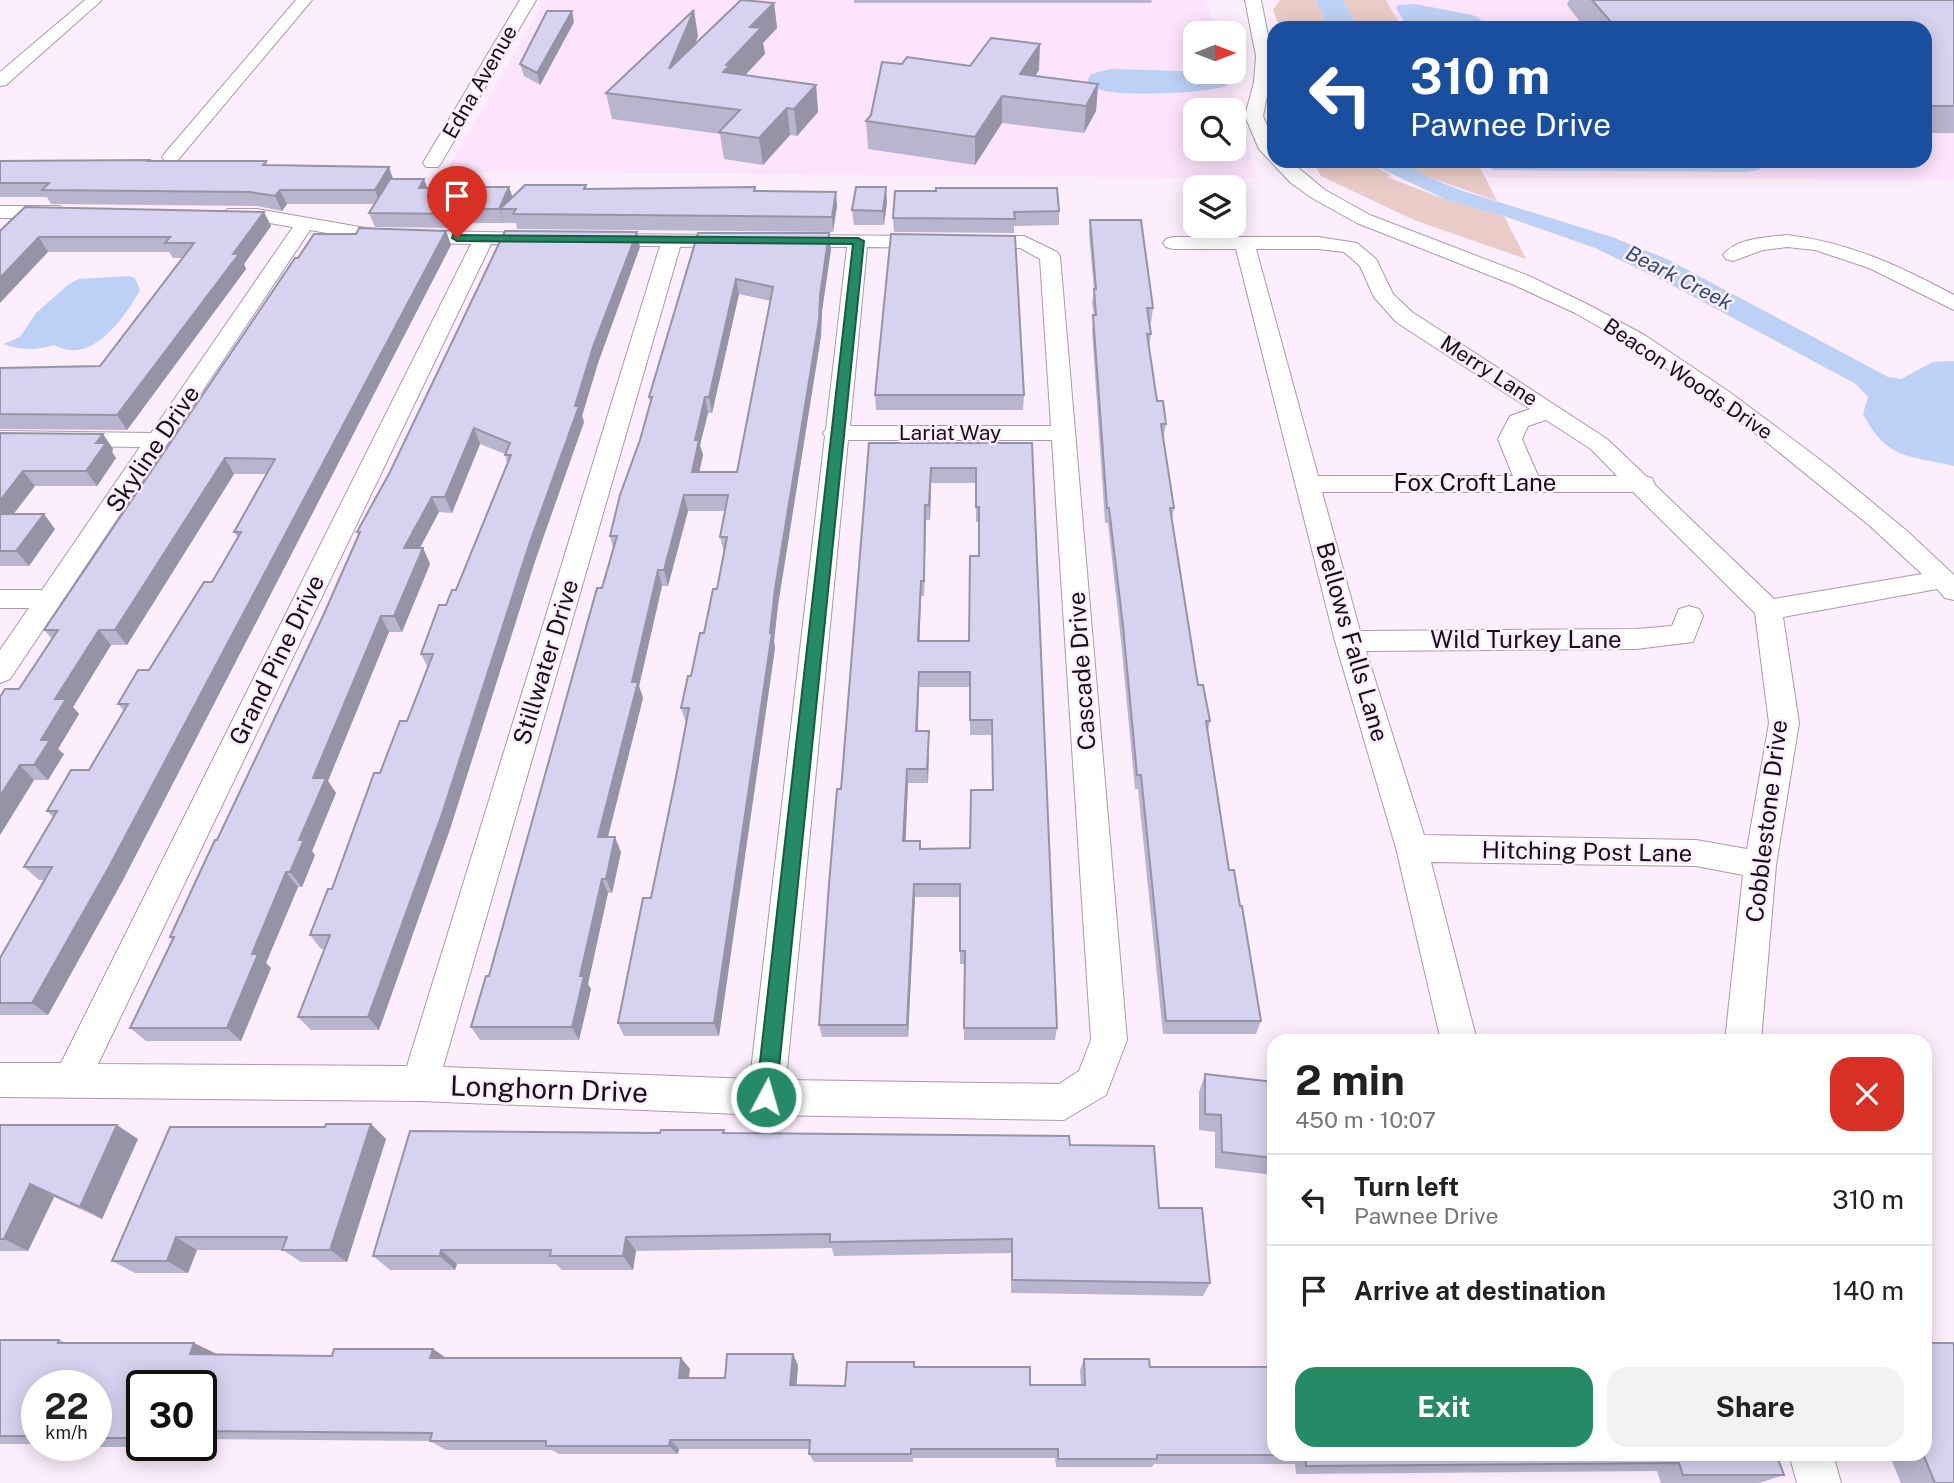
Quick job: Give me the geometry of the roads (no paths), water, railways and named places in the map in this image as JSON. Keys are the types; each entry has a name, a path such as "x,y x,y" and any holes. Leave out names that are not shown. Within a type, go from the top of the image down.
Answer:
{"street":[{"path":"0,80 94,0"},
{"path":"171,157 304,0"},
{"name":"Edna Avenue","path":"432,163 528,0"},
{"path":"1237,0 1241,16 1264,56"},
{"path":"1253,0 1264,56 1262,82 1254,116 1267,147"},
{"name":"Beacon Woods Drive","path":"1285,168 1299,183 1348,212 1509,275 1584,310 1664,358 1749,417 1863,506 1949,585"},
{"path":"3,214 77,213"},
{"path":"202,215 257,215 377,236 858,241 835,433 766,1097"},
{"name":"Skyline Drive","path":"0,672 304,225"},
{"name":"Grand Pine Drive","path":"71,1081 484,238"},
{"name":"Stillwater Drive","path":"420,1084 672,241"},
{"name":"Cascade Drive","path":"858,241 1024,242 1050,256 1109,1040 1093,1083"},
{"path":"1734,255 1748,245 1816,242 1847,251 1954,304"},
{"name":"Merry Lane","path":"1173,243 1318,243 1350,247 1369,262 1384,297 1404,317 1599,444 1643,484 1768,610"},
{"name":"Bellows Falls Lane","path":"1244,243 1349,641 1412,848 1457,1034"},
{"path":"1528,482 1510,439 1518,421 1549,411"},
{"name":"Lariat Way","path":"835,433 1064,433"},
{"path":"0,438 159,440"},
{"name":"Fox Croft Lane","path":"1308,484 1643,484"},
{"path":"1768,610 1949,585"},
{"path":"0,598 51,599"},
{"name":"Cobblestone Drive","path":"1744,1034 1760,865 1784,723 1768,610"},
{"name":"Wild Turkey Lane","path":"1349,641 1636,639 1682,635 1689,616"},
{"name":"Hitching Post Lane","path":"1412,848 1696,853 1760,865"},
{"name":"Longhorn Drive","path":"0,1080 420,1084 766,1097 1064,1102 1093,1083"},
{"path":"1813,1461 1819,1483"}],"water":[{"path":"1315,0 1343,0 1354,21 1326,21"},
{"path":"1415,4 1472,15 1481,21 1404,21 1396,8 1398,5"},
{"path":"1111,69 1183,71 1183,84 1227,86 1145,94 1112,92 1099,89 1087,81 1091,74"},
{"name":"Beark Creek","path":"1380,168 1412,168 1460,190 1612,237 1669,260 1888,377 1901,379 1933,362 1954,361 1954,466 1911,457 1890,448 1872,429 1863,414 1868,397 1856,384 1666,282 1595,248 1504,216 1447,200"},
{"path":"1491,168 1760,168 1746,172"},
{"path":"129,276 135,278 140,290 116,326 93,344 68,350 54,345 29,349 3,344 20,337 36,313 69,284 79,279"}]}
